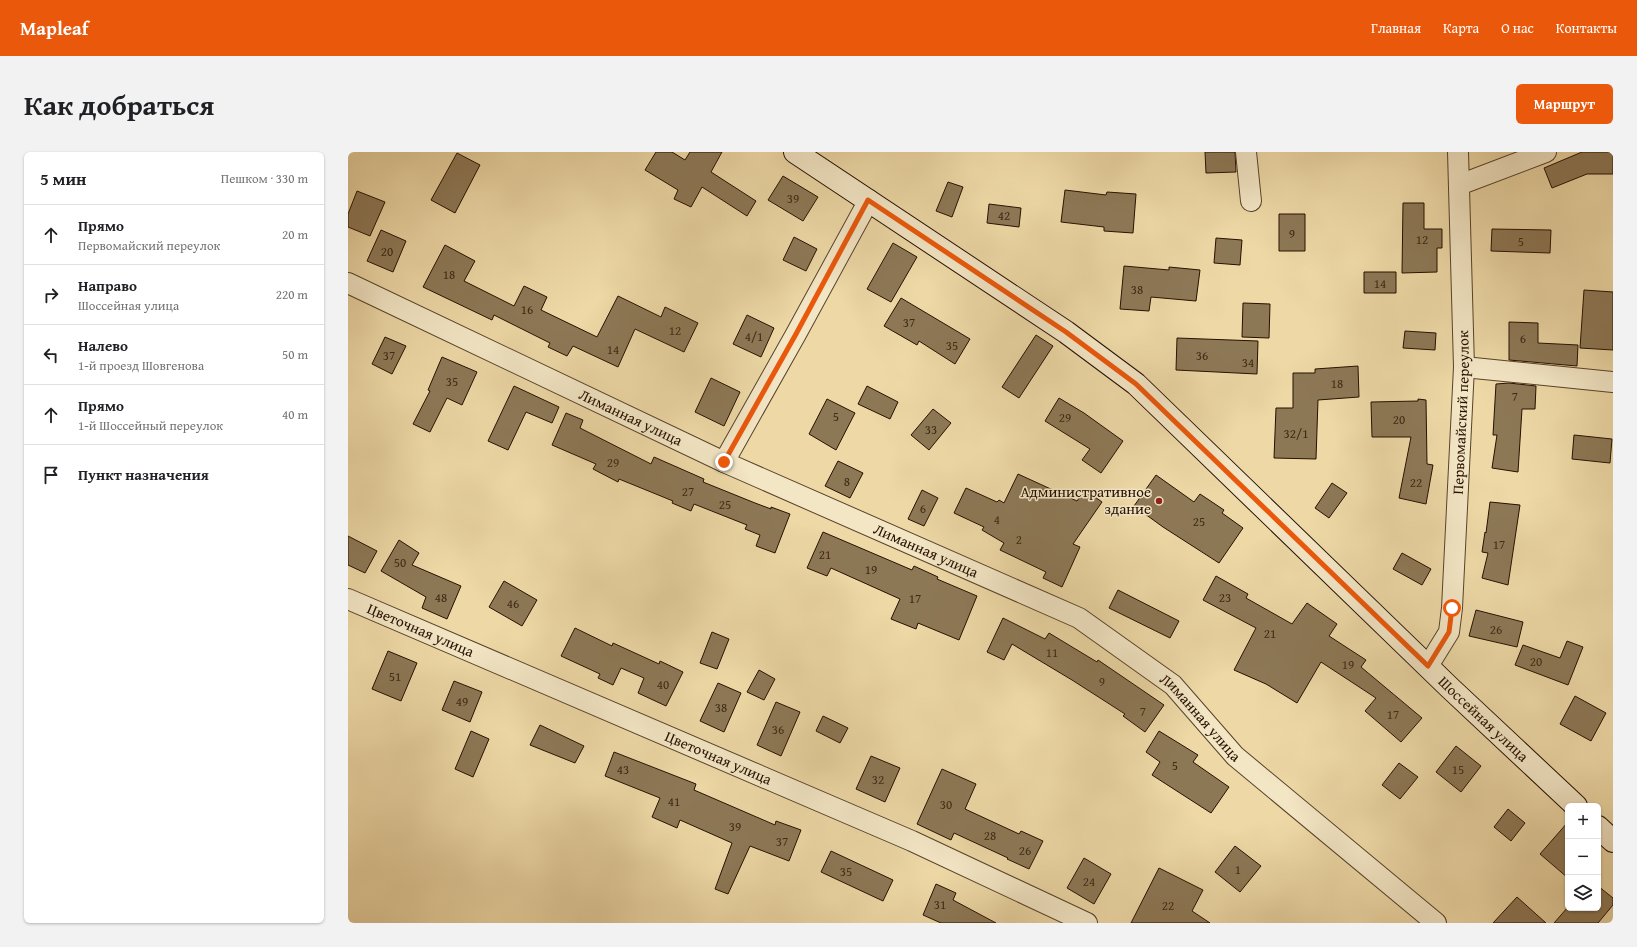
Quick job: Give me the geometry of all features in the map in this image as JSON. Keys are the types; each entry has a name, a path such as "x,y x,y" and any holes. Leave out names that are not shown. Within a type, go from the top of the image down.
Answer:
{"main road":[{"name":"Шоссейная улица","path":"795,152 1066,332 1136,384 1428,666 1573,803"},
{"path":"1601,830 1613,841"}],"street":[{"path":"1246,152 1251,202"},
{"name":"Первомайский переулок","path":"1428,666 1449,632 1452,608 1464,367 1458,152"},
{"path":"1459,185 1546,152"},
{"path":"724,462 796,334 868,200"},
{"name":"Лиманная улица","path":"348,283 724,462 1079,618 1173,685 1235,756 1436,923"},
{"path":"1464,367 1613,382"},
{"name":"Цветочная улица","path":"348,599 912,841 1087,923"}],"building":[{"path":"656,152 672,152 685,160 690,152 722,152 711,172 756,201 747,216 702,187 691,207 674,199 678,190 645,170"},
{"path":"1205,152 1235,152 1236,172 1206,173"},
{"path":"1582,152 1613,152 1613,174 1587,174 1552,188 1544,168"},
{"path":"457,153 480,165 455,213 431,200"},
{"path":"783,176 818,197 803,221 768,200"},
{"path":"948,182 963,187 952,217 936,211"},
{"path":"1065,190 1106,195 1107,192 1136,194 1133,233 1104,231 1104,227 1061,222"},
{"path":"357,191 385,202 370,236 348,227 348,214"},
{"path":"1403,203 1424,203 1424,229 1442,229 1442,248 1437,248 1437,272 1402,273"},
{"path":"989,204 1021,208 1019,227 987,223"},
{"path":"1279,214 1305,214 1305,251 1279,251"},
{"path":"1492,229 1551,230 1550,253 1491,251"},
{"path":"381,230 406,241 393,272 367,261"},
{"path":"794,237 817,249 806,271 783,260"},
{"path":"1216,238 1242,240 1240,265 1214,263"},
{"path":"893,243 917,257 891,302 867,289"},
{"path":"445,245 475,261 464,281 514,306 524,286 547,297 541,310 597,337 618,296 661,317 665,307 698,323 684,352 635,329 618,367 573,346 567,356 548,347 550,343 494,315 492,320 423,287"},
{"path":"1124,266 1169,270 1169,267 1200,270 1196,301 1151,297 1149,311 1120,309"},
{"path":"1364,272 1396,272 1396,293 1364,293"},
{"path":"1584,290 1613,292 1613,350 1580,348"},
{"path":"901,298 970,339 955,364 919,341 917,345 884,326"},
{"path":"1243,303 1270,304 1269,338 1242,337"},
{"path":"747,315 774,328 761,357 733,344"},
{"path":"1509,322 1538,323 1538,343 1578,345 1577,366 1509,360"},
{"path":"1405,331 1436,333 1435,350 1403,348"},
{"path":"1036,335 1053,346 1019,398 1002,387"},
{"path":"385,337 406,346 392,374 372,364"},
{"path":"1177,338 1258,341 1257,374 1176,370"},
{"path":"442,357 477,372 462,405 447,398 430,432 413,424 430,391 428,390"},
{"path":"1358,366 1359,397 1318,400 1316,459 1274,458 1276,408 1293,408 1293,373 1315,373 1315,369"},
{"path":"711,378 740,392 724,426 695,412"},
{"path":"1509,383 1536,386 1535,409 1522,409 1518,472 1492,468 1497,435 1493,435 1496,384"},
{"path":"514,386 559,407 552,423 526,412 508,450 488,441"},
{"path":"867,386 898,402 890,419 858,404"},
{"path":"1059,398 1084,413 1123,441 1101,473 1082,460 1090,449 1045,421"},
{"path":"827,399 855,413 836,450 809,434"},
{"path":"1418,399 1426,400 1427,464 1433,465 1426,504 1399,498 1411,437 1372,437 1371,402 1418,401"},
{"path":"933,409 951,423 929,450 911,435"},
{"path":"566,413 583,420 580,428 651,464 654,457 704,479 703,482 771,509 771,507 790,514 775,553 756,546 760,535 745,529 747,525 694,504 691,511 672,503 673,501 619,479 618,482 593,469 596,464 552,445"},
{"path":"1574,435 1612,439 1610,463 1572,459"},
{"path":"838,461 863,473 850,498 825,486"},
{"path":"1018,474 1077,501 1085,490 1102,502 1073,544 1080,547 1062,587 1043,578 1046,572 1000,550 1004,543 982,530 984,527 954,513 966,488 997,502 999,500 1004,503"},
{"path":"1156,475 1194,502 1200,494 1224,510 1222,513 1243,528 1219,563 1163,527 1134,506"},
{"path":"1332,483 1347,493 1329,518 1315,508"},
{"path":"922,490 938,498 924,526 908,519"},
{"path":"1490,502 1520,505 1508,585 1482,578 1488,553 1482,552"},
{"path":"823,532 912,570 914,566 938,577 937,579 977,596 959,640 918,623 916,629 891,619 900,599 831,568 827,576 807,568"},
{"path":"348,536 377,551 365,573 348,565"},
{"path":"399,540 419,553 412,565 461,586 447,619 422,608 426,597 381,571"},
{"path":"1402,553 1431,569 1422,585 1393,569"},
{"path":"1216,576 1248,594 1246,598 1292,624 1307,603 1337,624 1329,636 1366,660 1361,667 1422,718 1401,742 1365,711 1376,698 1321,662 1297,703 1266,684 1234,670 1256,628 1203,600"},
{"path":"504,581 537,600 522,626 489,607"},
{"path":"1118,590 1179,621 1170,638 1109,608"},
{"path":"1476,610 1523,622 1517,647 1469,636"},
{"path":"1003,618 1045,639 1049,633 1097,662 1098,660 1164,705 1145,732 1123,716 1125,714 1012,644 1004,660 987,652"},
{"path":"575,628 612,646 613,643 659,664 660,661 683,672 666,706 638,693 644,678 621,668 613,685 598,678 600,674 561,656"},
{"path":"712,632 729,639 717,669 700,663"},
{"path":"1567,641 1583,647 1568,685 1515,665 1523,645 1560,658"},
{"path":"388,651 417,663 401,701 372,689"},
{"path":"759,670 775,679 764,700 747,692"},
{"path":"454,681 482,692 470,722 442,710"},
{"path":"718,683 741,693 724,732 700,721"},
{"path":"1575,696 1606,713 1591,741 1560,724"},
{"path":"776,702 800,712 781,756 757,745"},
{"path":"823,716 848,728 840,743 816,731"},
{"path":"540,725 584,746 575,763 530,745"},
{"path":"471,731 489,739 473,777 455,769"},
{"path":"1159,731 1198,755 1193,762 1229,787 1211,813 1152,775 1160,762 1146,752"},
{"path":"1456,746 1481,766 1461,792 1436,772"},
{"path":"614,752 696,784 694,790 775,825 776,821 801,830 789,861 750,846 728,894 715,889 732,843 680,820 677,828 652,817 660,798 605,776"},
{"path":"871,756 900,768 885,802 856,789"},
{"path":"1399,763 1418,777 1400,799 1382,785"},
{"path":"942,769 976,784 965,809 1019,834 1021,831 1043,841 1029,869 954,833 951,840 917,824"},
{"path":"1508,809 1525,823 1511,841 1494,827"},
{"path":"1565,825 1565,875 1540,854"},
{"path":"1235,846 1261,866 1240,892 1215,872"},
{"path":"831,851 893,880 883,901 821,872"},
{"path":"1084,858 1111,874 1094,904 1067,888"},
{"path":"1159,868 1203,890 1192,911 1210,923 1131,923"},
{"path":"936,884 956,893 953,900 996,923 941,923 923,915"},
{"path":"1601,888 1613,898 1613,905 1598,923 1554,923 1565,910 1601,911"},
{"path":"1517,897 1546,923 1493,923"}],"place":[{"name":"Административное здание","path":"1159,501"}],"route":[{"path":"724,462 796,334 868,200 1066,332 1136,384 1428,666 1449,632 1452,608"}]}
